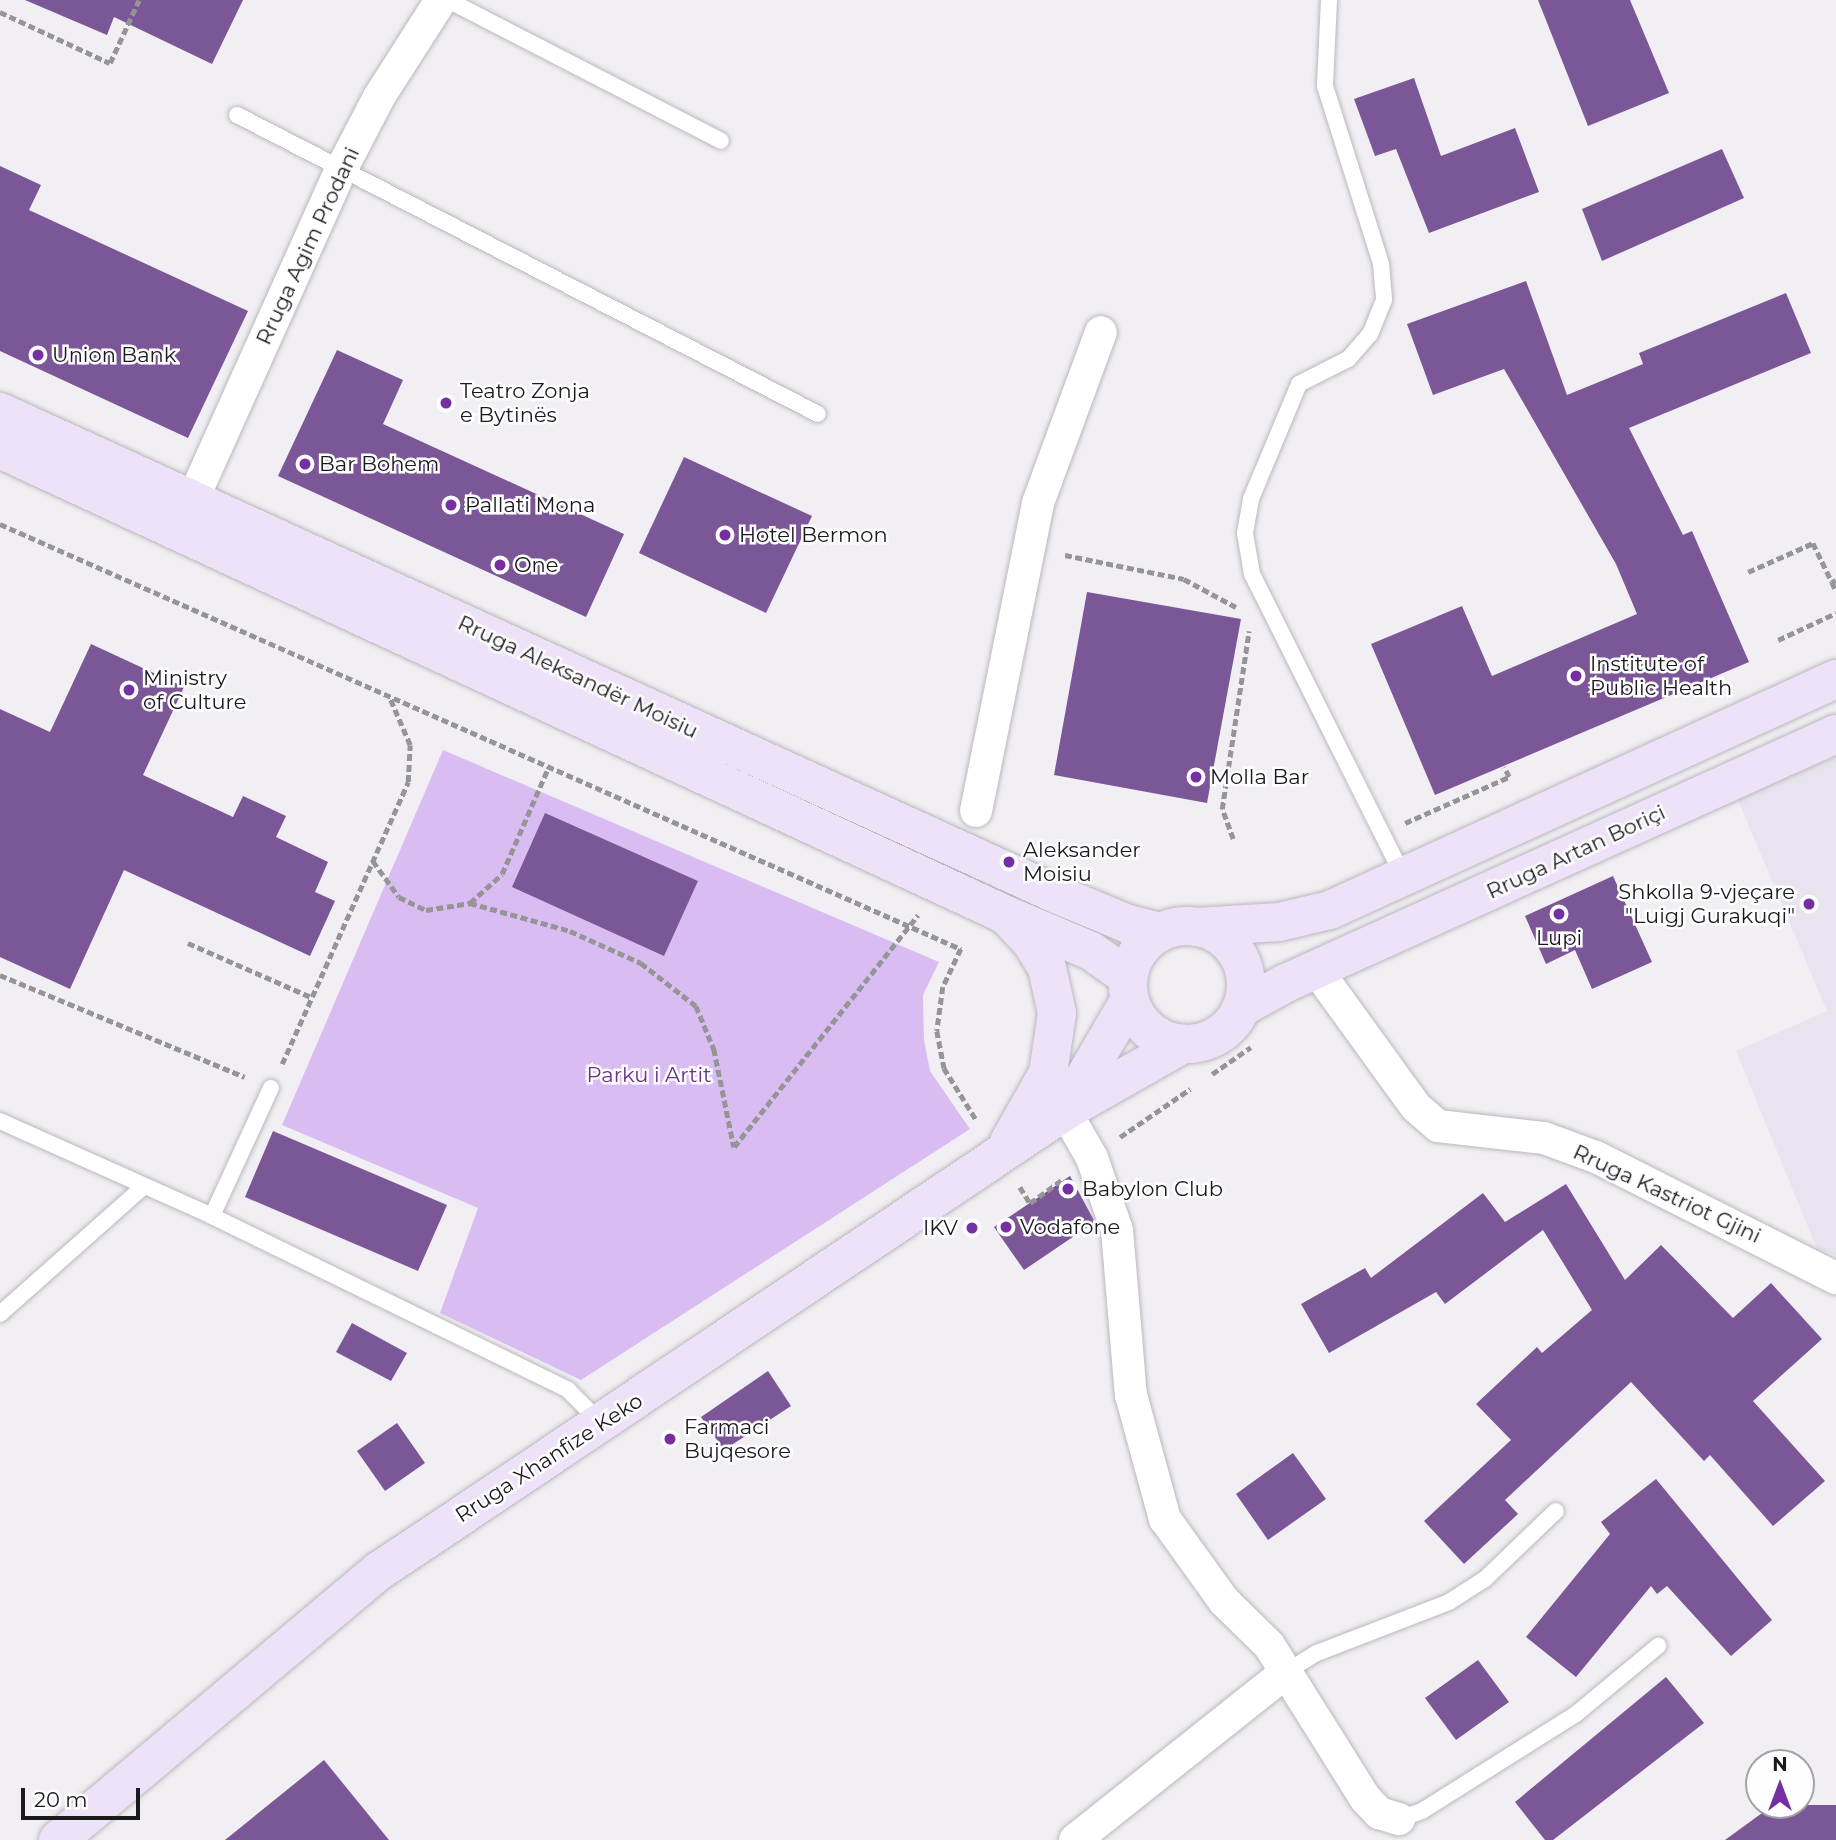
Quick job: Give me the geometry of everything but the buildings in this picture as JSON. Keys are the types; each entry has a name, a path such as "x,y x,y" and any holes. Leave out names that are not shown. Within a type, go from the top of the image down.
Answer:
{"main road":[{"name":"Rruga Aleksandër Moisiu","path":"0,412 1056,894 1128,924 1160,932"},
{"path":"0,449 1006,915 1091,951 1128,989 1140,1022 1159,1038 1183,1044 1207,1041 1228,1028 1241,1008 1246,985 1241,961 1223,939 1198,927"},
{"path":"1065,1111 1128,989 1134,958 1160,932 1303,918 1419,869 1836,679"},
{"name":"Rruga Artan Boriçi","path":"1241,1008 1316,970 1836,734"},
{"path":"1000,1155 1048,1073 1057,1013 1048,968 1032,943 1006,915"},
{"name":"Rruga Xhanfize Keko","path":"58,1840 379,1571 602,1424 1065,1111 1183,1044"}],"street":[{"name":"Rruga Agim Prodani","path":"192,500 340,172 379,97 441,0"},
{"path":"976,811 1038,503 1101,332"},
{"name":"Rruga Kastriot Gjini","path":"1316,970 1416,1107 1438,1126 1544,1138 1596,1157 1836,1278"},
{"path":"1065,1111 1091,1158 1117,1230 1131,1395 1165,1519 1224,1601 1269,1645 1365,1798 1379,1813 1399,1819"},
{"path":"1075,1840 1286,1672"}],"lane":[{"path":"447,0 721,141"},
{"path":"1329,0 1325,86 1381,264 1384,300 1370,334 1348,359 1299,384 1251,499 1245,533 1252,574 1382,834 1419,869"},
{"path":"237,115 340,172 818,414"},
{"path":"212,1216 271,1088"},
{"path":"0,1121 212,1216 568,1390 602,1424"},
{"path":"0,1314 144,1186"},
{"path":"1286,1672 1317,1653 1449,1602 1485,1579 1556,1511"},
{"path":"1399,1819 1445,1797 1576,1714 1658,1646"}],"path":[{"path":"0,12 110,62 139,0"},
{"path":"0,524 961,949 943,987 937,1031 944,1068 1030,1203 1192,1087"},
{"path":"1748,572 1813,543 1834,581 1836,591"},
{"path":"1184,579 1240,609"},
{"path":"1779,640 1836,613"},
{"path":"1233,839 1222,809 1249,628"},
{"path":"0,975 271,1088 408,782 412,761 410,745 390,698"},
{"path":"1382,834 1509,777 1504,766"},
{"path":"373,860 399,897 426,910 470,902 502,874 548,768"},
{"path":"188,943 311,997"},
{"path":"1203,1080 1258,1042"}],"shaded area":[{"name":"Shkolla 9-vjeçare \"Luigj Gurakuqi\"","path":"1836,757 1836,1255 1817,1249 1736,1051 1827,1011 1737,798"}],"green space":[{"name":"Parku i Artit","path":"443,750 939,962 923,995 924,1040 930,1071 970,1129 581,1380 440,1313 478,1208 282,1125"}],"place":[{"name":"Union Bank","path":"38,355"},
{"name":"Teatro Zonja e Bytinës","path":"446,403"},
{"name":"Bar Bohem","path":"305,464"},
{"name":"Pallati Mona","path":"451,505"},
{"name":"Hotel Bermon","path":"725,535"},
{"name":"One","path":"500,565"},
{"name":"Institute of Public Health","path":"1576,676"},
{"name":"Ministry of Culture","path":"129,690"},
{"name":"Molla Bar","path":"1196,777"},
{"name":"Aleksander Moisiu","path":"1009,862"},
{"name":"Shkolla 9-vjeçare \"Luigj Gurakuqi\"","path":"1809,904"},
{"name":"Lupi","path":"1559,914"},
{"name":"Babylon Club","path":"1068,1189"},
{"name":"Vodafone","path":"1006,1227"},
{"name":"IKV","path":"972,1228"},
{"name":"Farmaci Bujqesore","path":"670,1439"}]}
